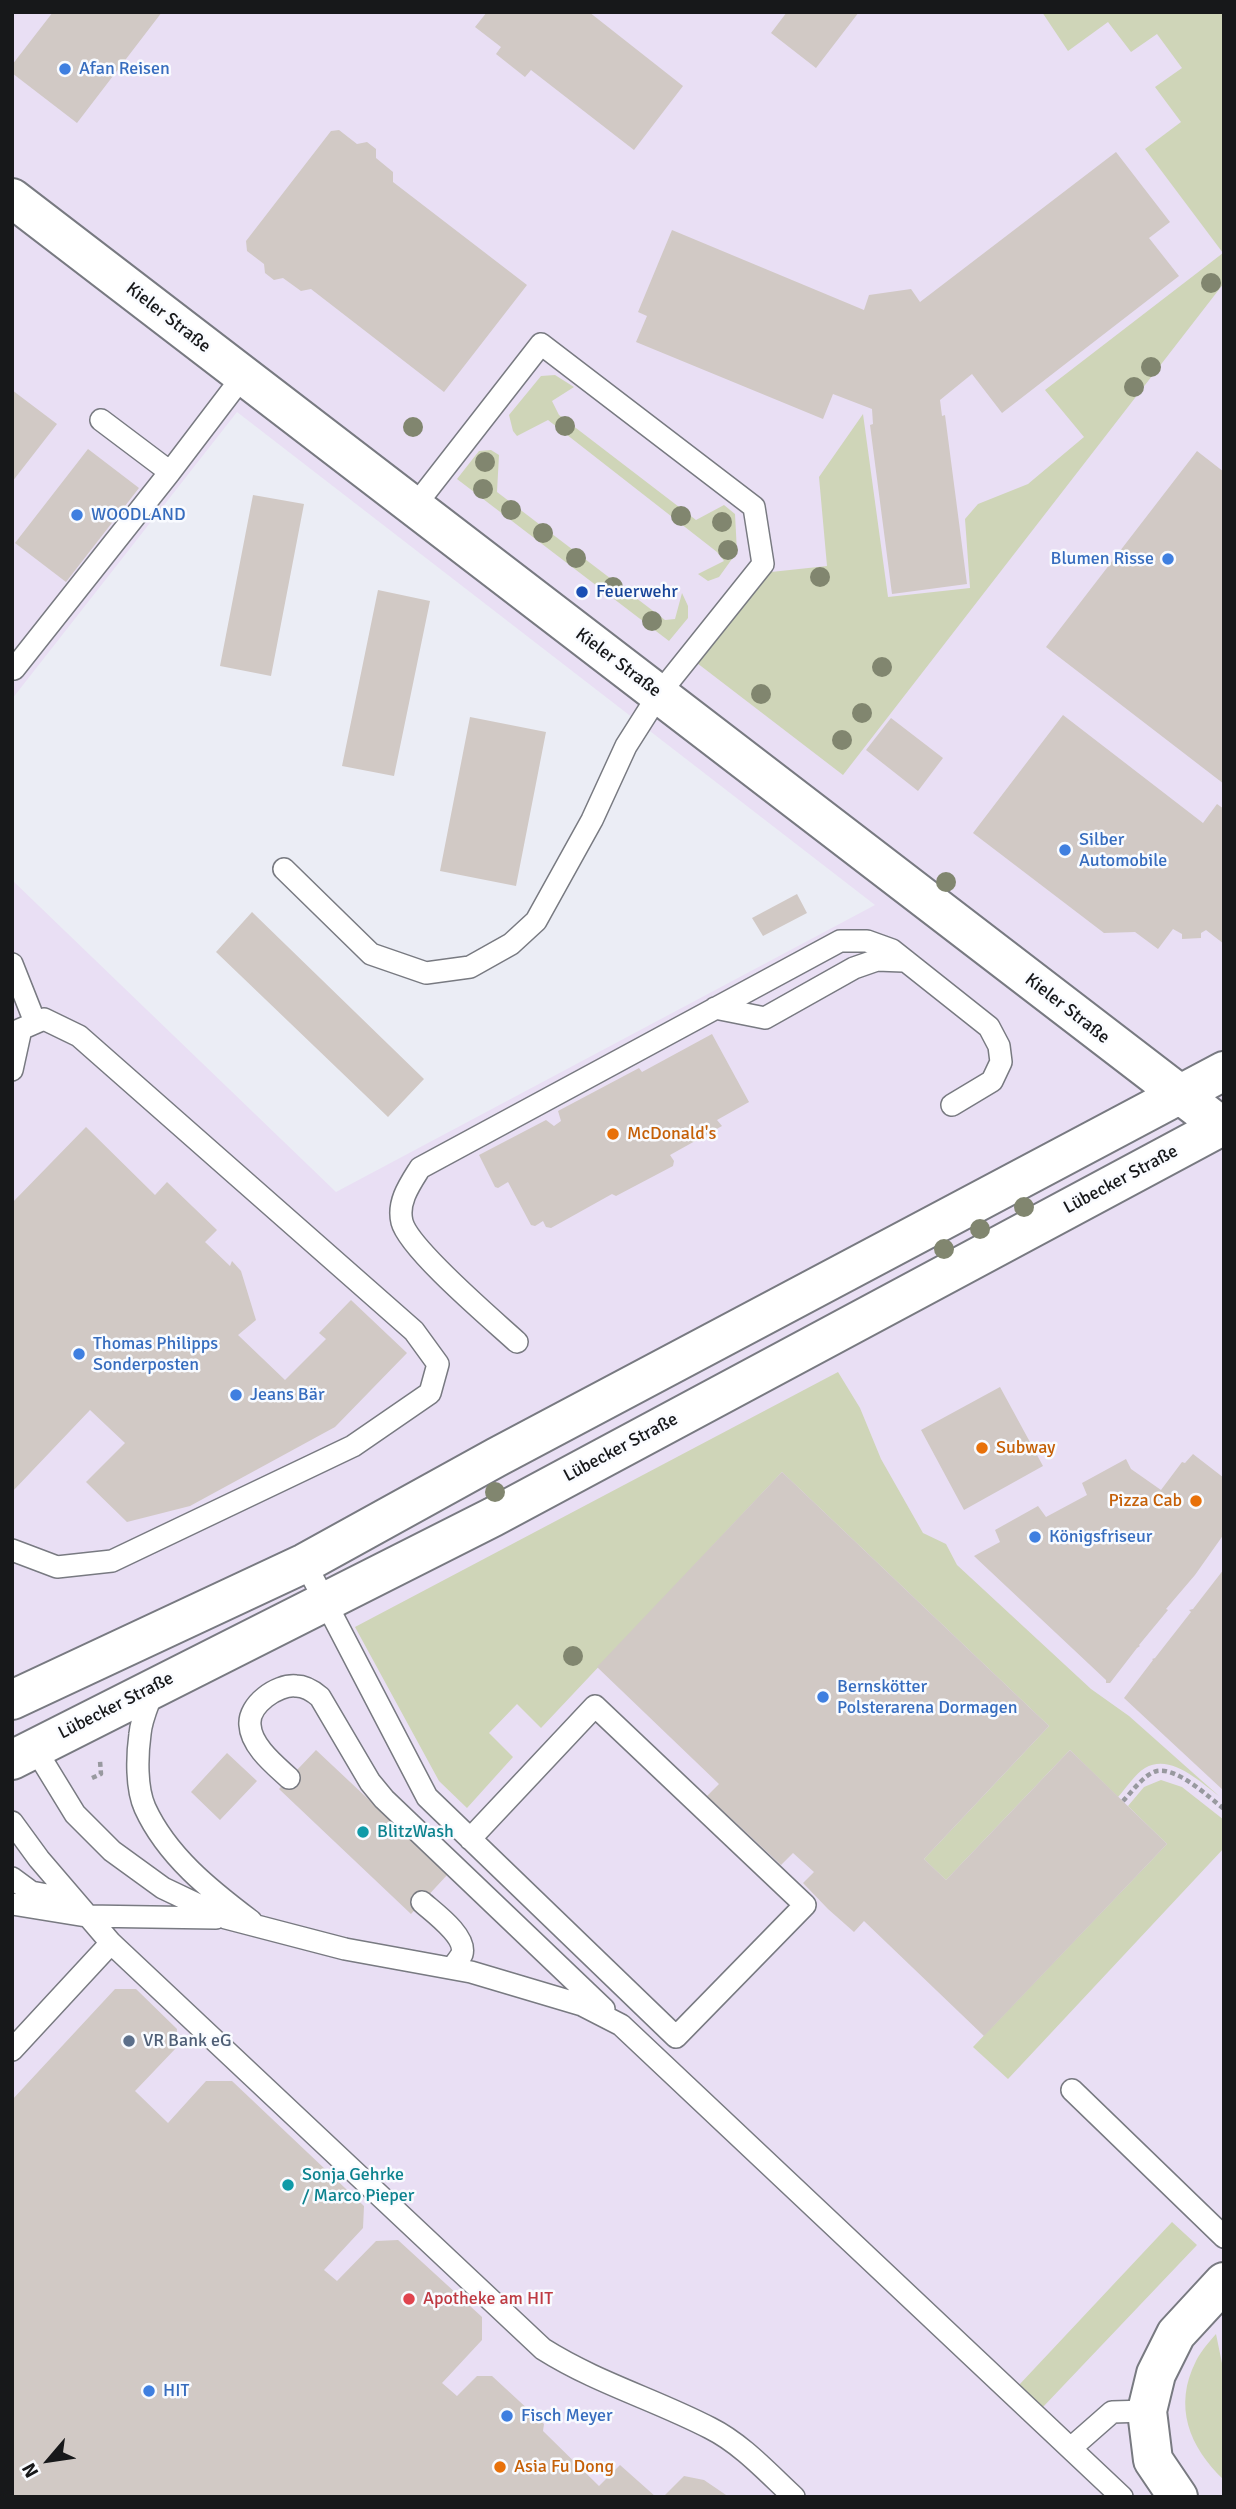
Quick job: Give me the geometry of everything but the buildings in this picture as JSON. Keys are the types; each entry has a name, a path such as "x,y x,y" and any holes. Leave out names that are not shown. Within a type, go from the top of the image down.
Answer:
{"street":[{"name":"Kieler Straße","path":"12,198 1223,1126"},
{"path":"12,1700 305,1563 521,1444 1224,1071"},
{"name":"Lübecker Straße","path":"23,1754 493,1517 1223,1126"},
{"path":"12,1710 23,1754"},
{"path":"1178,2497 1153,2460 1147,2411 1156,2374 1176,2334 1220,2293"}],"lane":[{"path":"284,869 371,954 426,973 470,967 511,944 536,921 592,820 626,746 659,694 763,564 754,507 541,344 414,508"},
{"path":"14,669 243,376"},
{"path":"101,419 170,472"},
{"path":"517,1342 424,1255 402,1223 403,1197 420,1168 840,941 867,941 892,950 989,1027 999,1046 1000,1062 992,1081 952,1105"},
{"path":"715,1008 765,1018 854,968 877,960 905,961"},
{"path":"12,964 23,1028 12,1070"},
{"path":"12,1550 57,1567 112,1560 353,1446 430,1392 439,1364 414,1331 79,1036 44,1019 23,1028"},
{"path":"305,1563 427,1797 470,1839 676,2037 805,1905 595,1706 470,1839"},
{"path":"289,1778 264,1752 254,1738 249,1724 254,1709 265,1697 295,1685 310,1689 320,1697 370,1782 384,1799 1122,2497"},
{"path":"154,1688 140,1732 139,1776 144,1807 167,1844 206,1886 260,1929"},
{"path":"23,1754 75,1814 112,1851 163,1888 226,1919 345,1949 452,1968 582,2005 621,2025"},
{"path":"12,1822 79,1908 111,1943 543,2349 576,2370 712,2428 738,2446 794,2497"},
{"path":"12,1878 31,1892 79,1908"},
{"path":"422,1902 458,1937 462,1947 461,1954 452,1968"},
{"path":"12,1904 226,1919"},
{"path":"12,2050 111,1943"},
{"path":"1072,2090 1224,2237"},
{"path":"1071,2448 1112,2412 1147,2411"}],"path":[{"path":"89,1780 101,1774 98,1748"},
{"path":"1123,1801 1156,1771 1171,1772 1193,1784 1224,1809"}],"shaded area":[{"path":"12,12 1224,12 1224,2497 12,2497 12,880 336,1192 875,905 237,412 12,699"}],"green space":[{"path":"1042,12 1224,12 1224,283 843,775 697,663 771,572 827,566 819,477 863,414 888,597 970,588 965,519 978,504 1028,484 1084,437 1045,390 1223,253 1145,149 1181,122 1155,87 1182,68 1157,34 1131,52 1108,22 1068,51"},
{"path":"555,375 574,387 552,401 559,415 696,520 724,505 735,514 737,552 719,577 708,581 698,574 724,561 717,552 548,420 517,436 509,415 541,376"},
{"path":"491,450 499,455 497,492 665,620 675,619 682,593 688,606 688,618 669,641 457,479 479,451"},
{"path":"838,1372 860,1408 881,1459 923,1533 946,1544 957,1565 1091,1689 1129,1716 1219,1796 1185,1771 1165,1764 1155,1764 1134,1777 1118,1797 1070,1750 946,1880 924,1859 1049,1726 782,1472 541,1728 517,1704 489,1733 513,1757 467,1808 439,1781 355,1627"},
{"path":"1161,1780 1182,1787 1224,1820 1224,1848 1008,2079 973,2047 1167,1844 1128,1806 1144,1787"},
{"path":"1172,2222 1197,2245 1043,2407 1019,2385"},
{"path":"1216,2334 1224,2373 1224,2480 1194,2440 1186,2410 1189,2378 1198,2357"}],"place":[{"name":"Afan Reisen","path":"65,69"},
{"name":"WOODLAND","path":"77,515"},
{"name":"Blumen Risse","path":"1168,559"},
{"name":"Feuerwehr","path":"582,592"},
{"name":"Silber Automobile","path":"1065,850"},
{"name":"McDonald's","path":"613,1134"},
{"name":"Thomas Philipps Sonderposten","path":"79,1354"},
{"name":"Jeans Bär","path":"236,1395"},
{"name":"Subway","path":"982,1448"},
{"name":"Pizza Cab","path":"1196,1501"},
{"name":"Königsfriseur","path":"1035,1537"},
{"name":"Bernskötter Polsterarena Dormagen","path":"823,1697"},
{"name":"BlitzWash","path":"363,1832"},
{"name":"VR Bank eG","path":"129,2041"},
{"name":"Sonja Gehrke / Marco Pieper","path":"288,2185"},
{"name":"Apotheke am HIT","path":"409,2299"},
{"name":"HIT","path":"149,2391"},
{"name":"Fisch Meyer","path":"507,2416"},
{"name":"Asia Fu Dong","path":"500,2467"}]}
